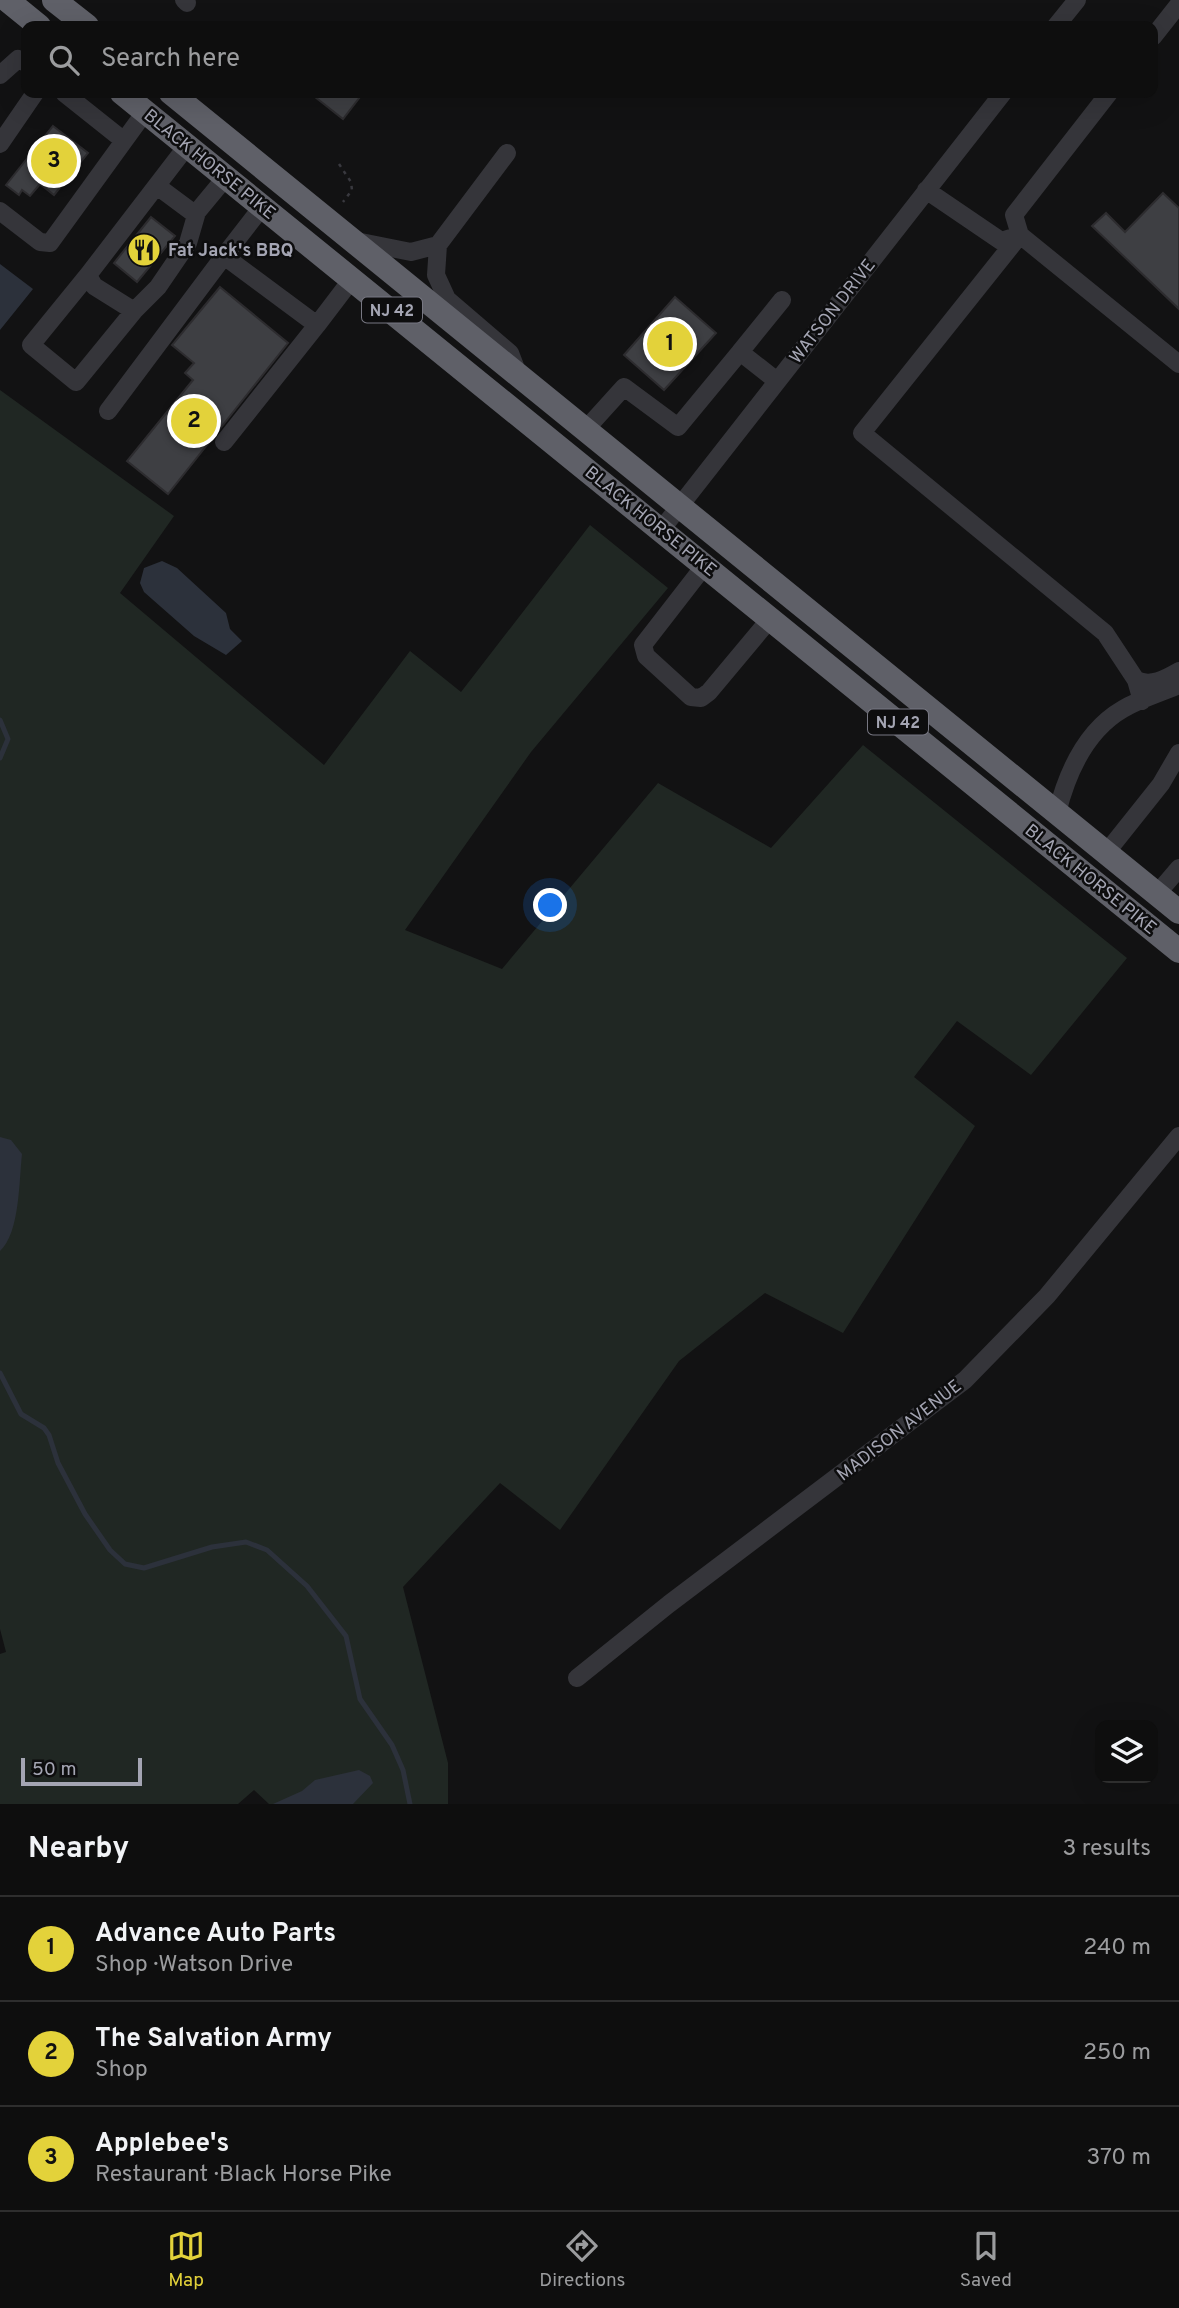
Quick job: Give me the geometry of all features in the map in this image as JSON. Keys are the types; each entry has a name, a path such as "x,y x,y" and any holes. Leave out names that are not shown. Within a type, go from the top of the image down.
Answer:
{"highway":[{"path":"7,0 33,21"},
{"path":"62,2 82,21"},
{"name":"BLACK HORSE PIKE","path":"128,98 1179,951"},
{"name":"BLACK HORSE PIKE","path":"177,98 1179,912"}],"street":[{"path":"1060,21 1077,0"},
{"path":"1158,31 1179,4"},
{"path":"0,75 18,59 21,60"},
{"path":"0,144 32,98"},
{"path":"70,98 124,140"},
{"name":"WATSON DRIVE","path":"661,530 999,98"},
{"path":"1105,98 1014,215 1020,235 1179,364"},
{"path":"0,211 40,242 50,243 145,111"},
{"path":"187,146 88,275 30,345 76,382 134,311 158,287 188,243 195,215 226,177"},
{"path":"507,153 438,244 436,275 439,288 447,299 510,353 518,375"},
{"path":"157,186 195,215"},
{"path":"926,190 1001,241 1020,235"},
{"path":"108,411 262,207"},
{"path":"1020,235 862,433 1105,633 1136,680 1142,701"},
{"path":"350,240 411,252 438,244"},
{"path":"224,256 317,325"},
{"path":"88,275 94,286 134,311"},
{"path":"224,442 352,279"},
{"path":"586,429 624,387 678,427 782,300"},
{"path":"740,352 777,381"},
{"path":"705,565 643,645 646,656 691,696 701,698 709,692 770,619"},
{"path":"1136,680 1144,684 1154,682 1179,671"},
{"path":"1057,813 1068,772 1096,731 1122,709 1179,685"},
{"path":"1106,853 1161,784 1179,754"},
{"path":"1134,914 1179,868"},
{"name":"MADISON AVENUE","path":"577,1678 669,1604 965,1380 1047,1296 1179,1136"}],"path":[{"path":"339,164 352,190 343,202"}],"shaded area":[{"path":"0,264 33,289 0,330"},
{"path":"0,390 174,516 120,593 324,765 410,651 461,692 590,525 668,588 531,752 405,930 502,969 658,783 771,848 863,745 1127,958 1031,1075 957,1021 914,1077 975,1126 843,1333 765,1293 679,1361 560,1530 500,1483 403,1587 448,1763 448,1804 269,1804 254,1790 238,1804 0,1804 0,1654 6,1652 0,1629"},
{"path":"162,561 177,568 226,613 230,629 242,641 226,655 194,636 144,592 140,583 144,568"},
{"path":"0,1137 11,1140 22,1154 15,1219 7,1243 0,1251"},
{"path":"359,1770 370,1776 373,1783 353,1804 273,1804 302,1791 315,1780"}],"building":[{"path":"316,98 359,98 343,119"},
{"path":"53,126 88,153 54,195 40,184 30,196 22,190 19,195 6,185"},
{"path":"1163,193 1179,208 1179,309 1092,226 1106,213 1125,232"},
{"name":"Fat Jack's BBQ","path":"151,217 175,236 137,282 114,263"},
{"path":"220,287 288,343 168,494 127,461 193,380 185,373 194,363 172,345"},
{"path":"675,297 716,333 664,390 624,355"}],"waterway":[{"path":"0,720 8,739 0,758"},
{"path":"0,1373 21,1414 44,1428 49,1435 58,1463 85,1514 110,1550 125,1564 144,1568 212,1547 246,1542 267,1550 307,1586 346,1636 360,1699 392,1745 403,1770 410,1804"}],"place":[{"name":"Applebee's","path":"54,161"},
{"name":"Fat Jack's BBQ","path":"144,250"},
{"name":"Advance Auto Parts","path":"670,344"},
{"name":"The Salvation Army","path":"194,421"}]}
